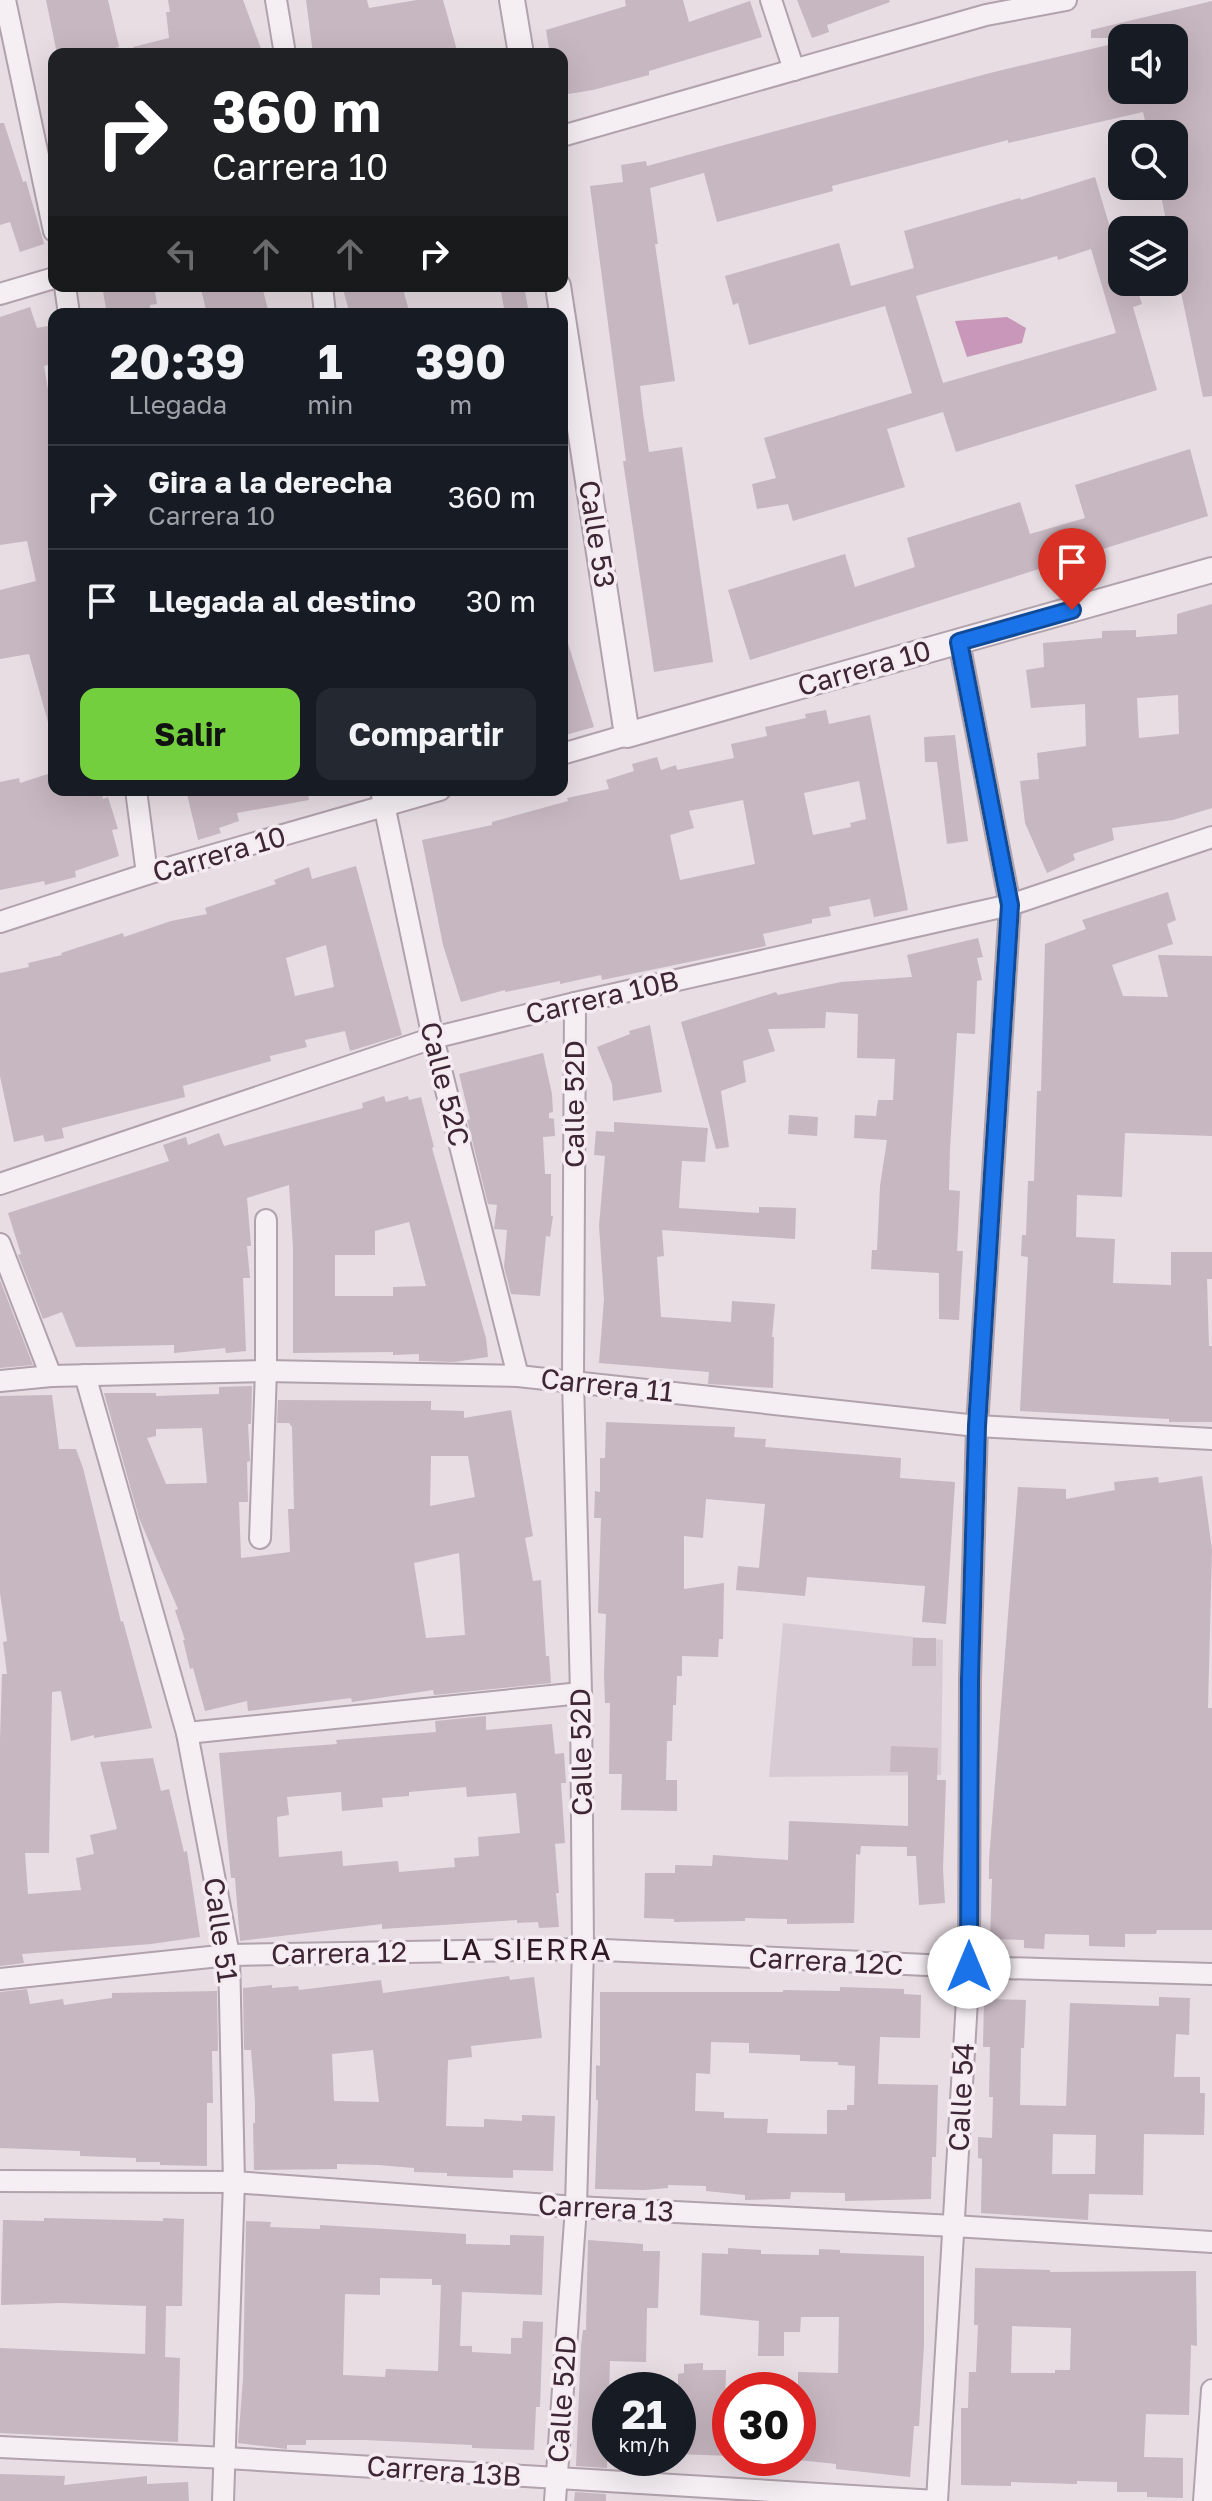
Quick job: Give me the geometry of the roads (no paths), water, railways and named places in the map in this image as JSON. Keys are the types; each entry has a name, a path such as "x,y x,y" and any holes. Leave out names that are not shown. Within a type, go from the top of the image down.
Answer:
{"street":[{"path":"5,0 48,203"},
{"path":"276,0 284,48"},
{"path":"512,0 520,48"},
{"path":"771,0 794,70"},
{"path":"568,134 794,70 985,8 1066,0"},
{"path":"0,294 48,280"},
{"name":"Calle 53","path":"568,351 627,735"},
{"name":"Carrera 10","path":"568,752 1212,570"},
{"name":"Calle 54","path":"936,2501 969,1967 970,1679 977,1426 1010,905 959,642"},
{"path":"137,796 147,874"},
{"name":"Carrera 10","path":"0,922 382,798"},
{"name":"Calle 52C","path":"382,798 433,1038 518,1376"},
{"name":"Carrera 10B","path":"0,1184 433,1038 1010,905 1212,837"},
{"name":"Calle 52D","path":"555,2501 576,2207 583,1949 581,1693 573,1380 575,1003"},
{"path":"260,1538 266,1371 266,1220"},
{"path":"0,1244 51,1376"},
{"name":"Carrera 11","path":"0,1381 51,1376 266,1371 518,1376 977,1426 1212,1439"},
{"name":"Calle 51","path":"85,1375 187,1733 229,1955 234,2182 223,2501"},
{"path":"187,1733 581,1693"},
{"name":"Carrera 12C","path":"583,1949 969,1967 1212,1974"},
{"name":"Carrera 12","path":"0,1979 229,1955 583,1949"},
{"name":"Carrera 13","path":"0,2181 234,2182 576,2207 1212,2242"},
{"path":"1204,2501 1212,2390"},
{"name":"Carrera 13B","path":"0,2447 936,2501"}],"district":[{"name":"LA SIERRA","path":"527,1950"}]}
